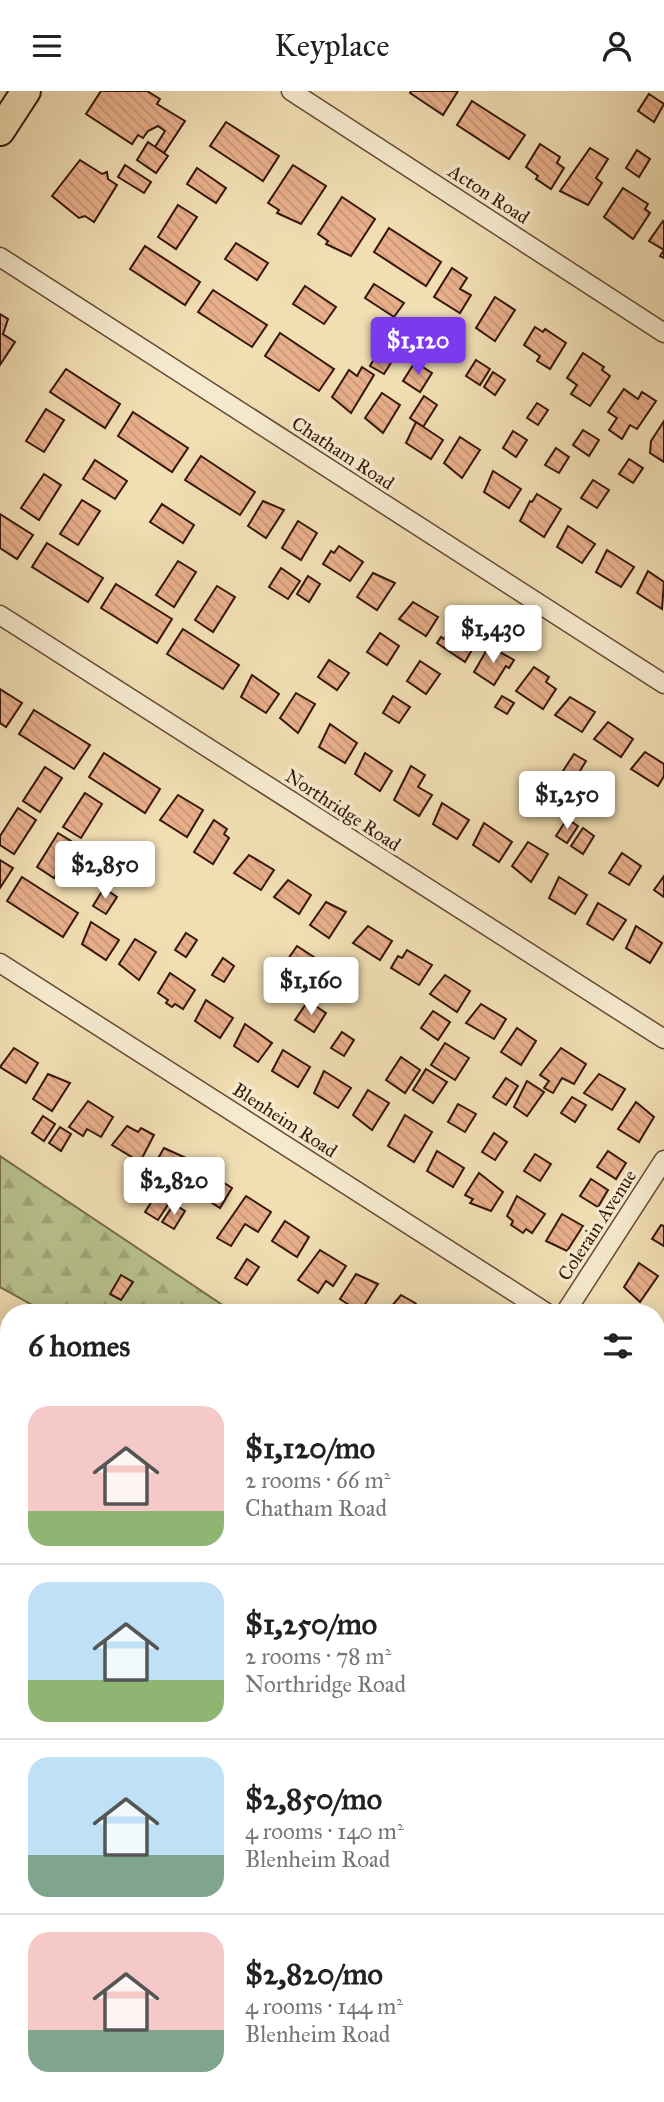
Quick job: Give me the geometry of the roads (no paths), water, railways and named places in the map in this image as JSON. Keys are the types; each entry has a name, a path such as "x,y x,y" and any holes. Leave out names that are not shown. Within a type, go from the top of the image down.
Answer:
{"main road":[{"path":"0,131 26,91"}],"street":[{"name":"Acton Road","path":"292,91 664,333"},
{"name":"Chatham Road","path":"0,257 664,684"},
{"name":"Northridge Road","path":"0,615 664,1039"},
{"name":"Blenheim Road","path":"0,963 533,1304"},
{"name":"Colerain Avenue","path":"571,1304 664,1160"}]}
